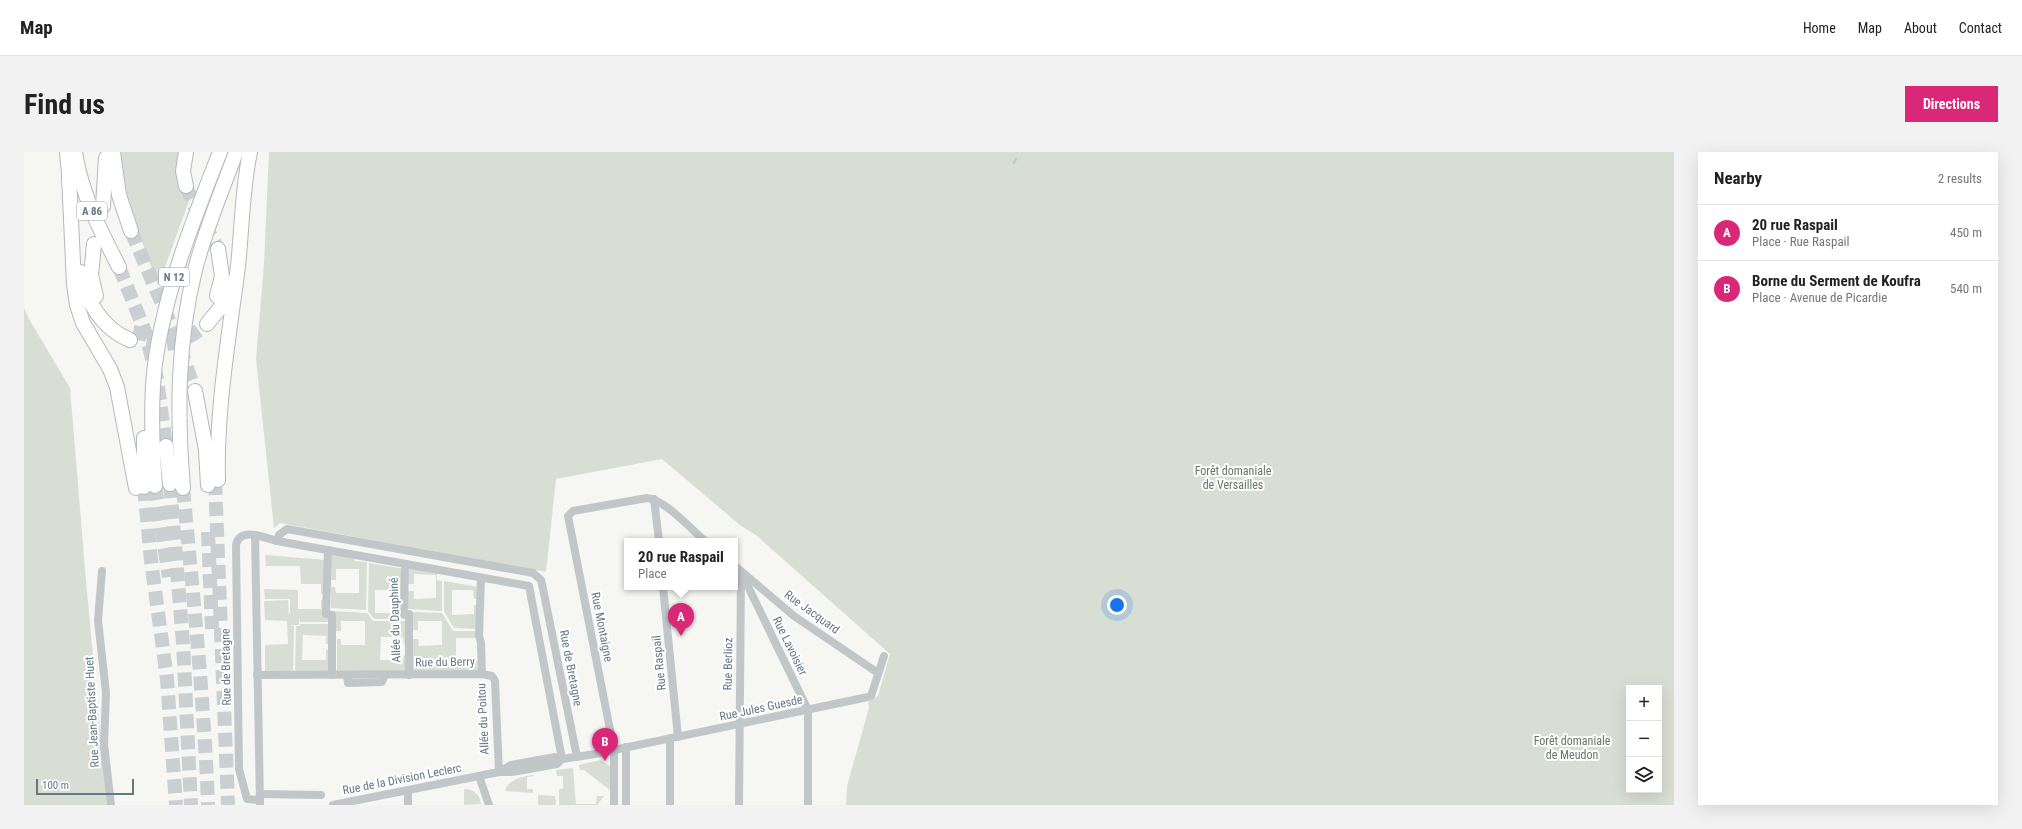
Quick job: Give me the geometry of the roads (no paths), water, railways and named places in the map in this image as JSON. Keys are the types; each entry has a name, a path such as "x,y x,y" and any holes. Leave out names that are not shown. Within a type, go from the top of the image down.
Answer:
{"highway":[{"path":"67,152 78,261 86,293 99,316 113,330 131,336 109,315 99,301 91,275 94,244"},
{"name":"A 86","path":"75,152 89,204 119,267"},
{"path":"103,206 106,152"},
{"name":"A 86","path":"113,152 119,194 131,230"},
{"path":"186,152 183,171 186,186"},
{"name":"N 12","path":"69,176 74,276 78,305 83,323 110,369 117,387 145,487 145,412 152,405 155,365 170,290 180,257 220,152"},
{"name":"N 12","path":"166,446 177,486 179,370 183,336 195,269 236,152"},
{"path":"218,249 222,266 221,284 206,320 220,308 230,281 250,152"},
{"path":"197,389 205,444 214,482 220,410 238,260 242,198"}],"street":[{"name":"Rue Montaigne","path":"614,750 568,516 573,511 647,498 654,499"},
{"path":"654,499 659,538"},
{"path":"654,499 701,538"},
{"path":"277,541 279,536 287,529 531,573 537,575 542,584 529,586 481,578 277,541 255,535 260,800 321,795"},
{"name":"Rue de Bretagne","path":"255,535 242,535 236,545 239,769 246,797 250,800 260,800"},
{"path":"328,550 326,614 332,614 332,675"},
{"name":"Allée du Dauphiné","path":"405,564 404,614 409,614 409,675"},
{"name":"Rue Jacquard","path":"738,569 794,616 878,673"},
{"name":"Rue Lavoisier","path":"738,569 808,710 808,805"},
{"name":"Rue Berlioz","path":"738,569 739,805"},
{"name":"Rue Jean-Baptiste Huet","path":"102,571 98,620 106,693 104,744 111,805"},
{"path":"531,573 529,586 562,759"},
{"name":"Allée du Poitou","path":"481,578 479,636 481,643 482,674 492,676 495,681 499,772"},
{"name":"Rue de Bretagne","path":"542,584 577,757"},
{"name":"Rue Raspail","path":"663,590 674,738 670,805"},
{"name":"Rue Jules Guesde","path":"614,750 868,698 884,656"},
{"name":"Rue du Berry","path":"257,675 482,674"},
{"path":"626,747 626,805"},
{"path":"614,750 614,805"},
{"name":"Rue de la Division Leclerc","path":"333,805 499,772 512,772 557,764 562,759 614,750"},
{"path":"479,776 489,805"},
{"path":"408,790 408,805"}],"waterway":[{"path":"1014,163 1016,159"}],"tunnel":[{"path":"186,186 195,207 218,249"},
{"path":"131,231 177,339 195,391"},
{"path":"119,267 146,334 157,379 166,446"},
{"path":"146,344 163,345 179,341 194,334 207,324"},
{"path":"133,332 154,336"},
{"path":"215,481 228,805"},
{"path":"170,484 183,643 191,805"},
{"path":"155,486 169,577"},
{"path":"144,487 151,560 167,679 176,805"},
{"path":"183,488 201,686 208,805"},
{"path":"208,532 212,629"}],"place":[{"name":"20 rue Raspail","path":"681,636"},
{"name":"Borne du Serment de Koufra","path":"605,761"}],"park label":[{"name":"Forêt domaniale de Versailles","path":"1233,478"},
{"name":"Forêt domaniale de Meudon","path":"1572,748"}]}
